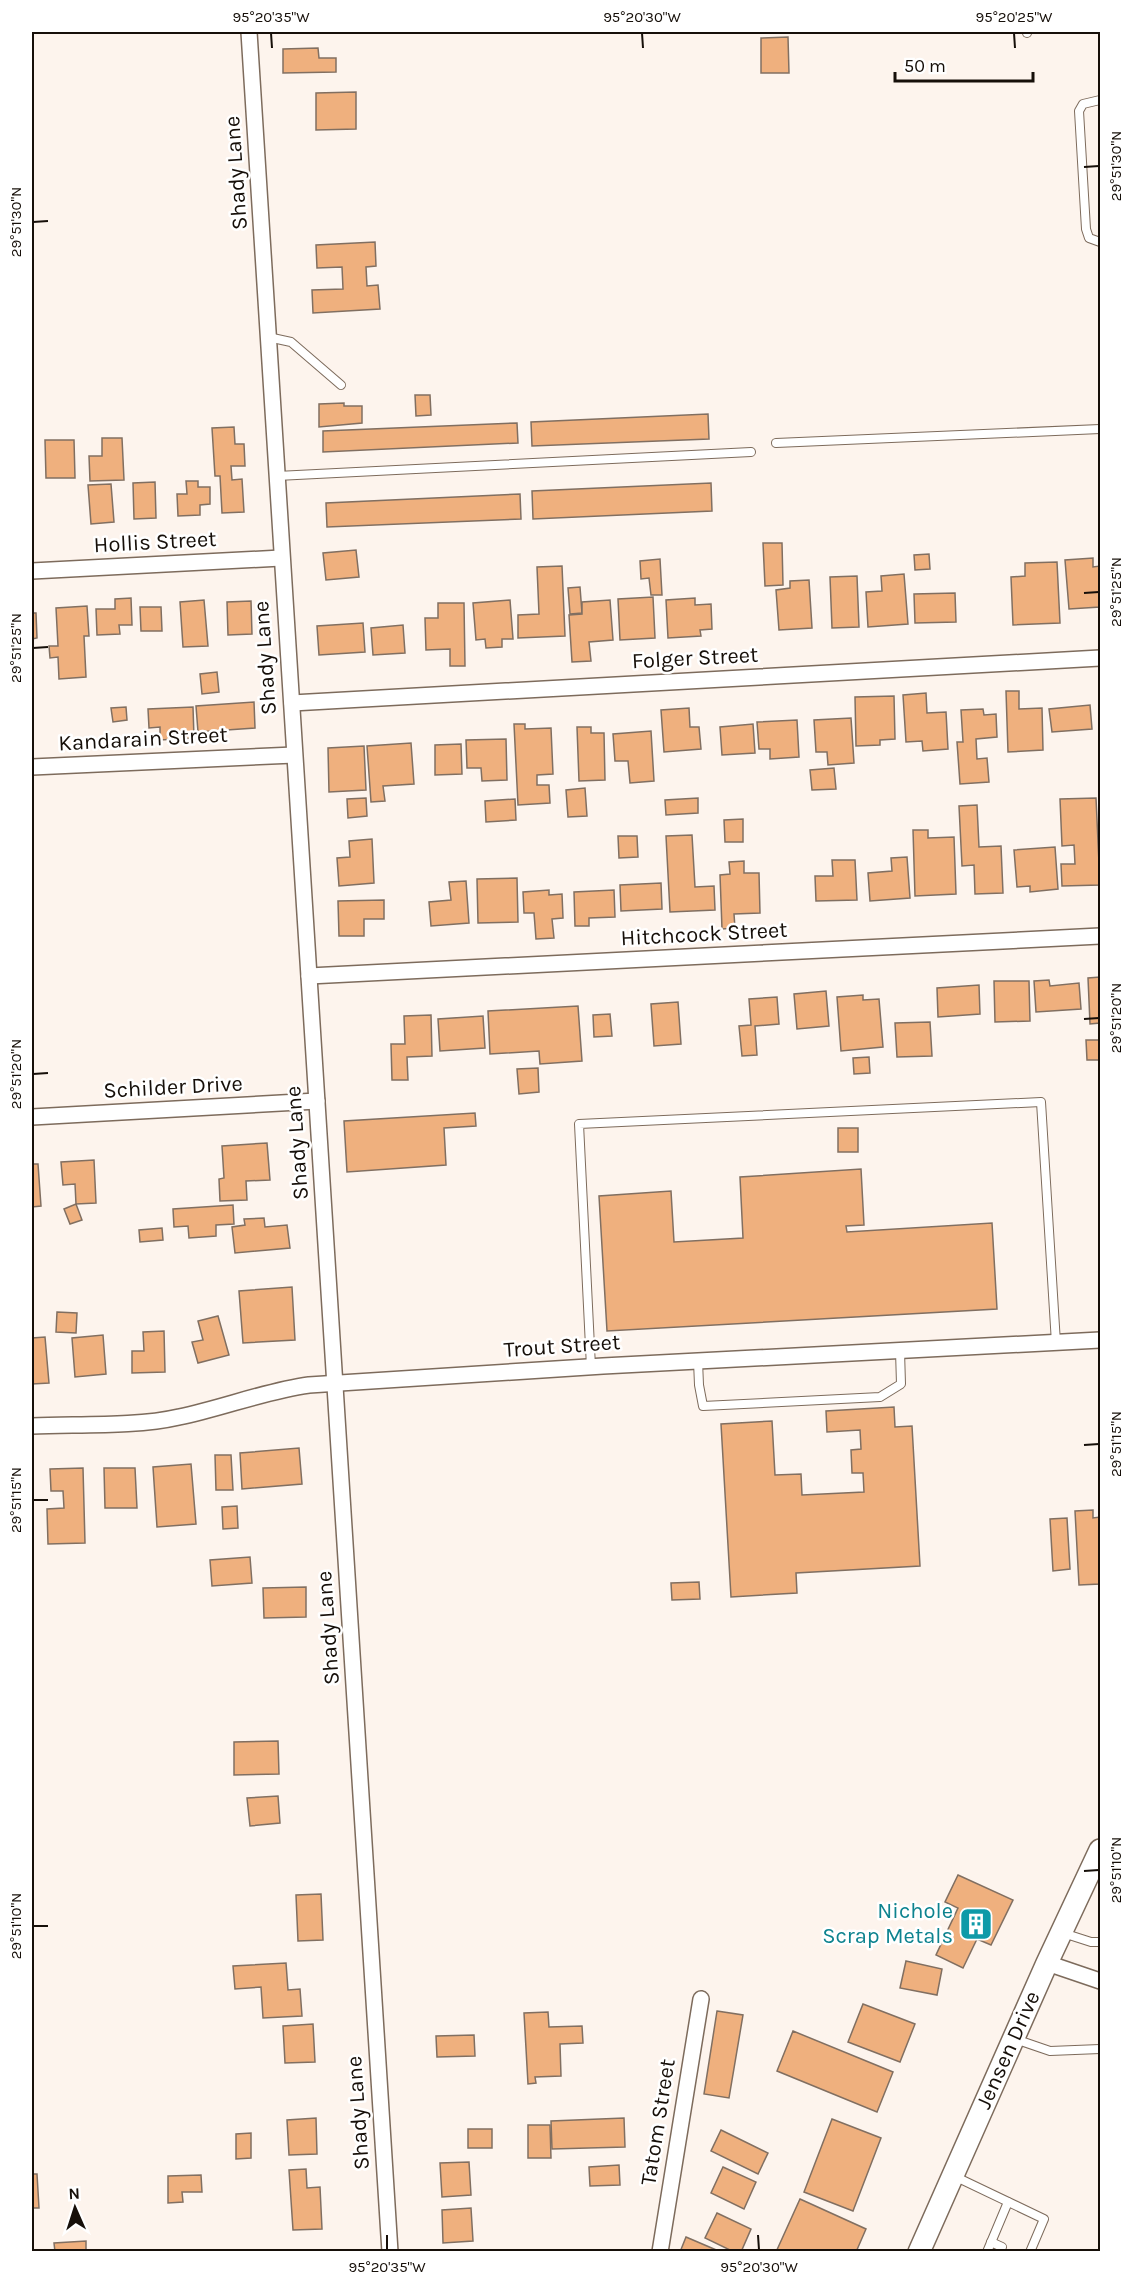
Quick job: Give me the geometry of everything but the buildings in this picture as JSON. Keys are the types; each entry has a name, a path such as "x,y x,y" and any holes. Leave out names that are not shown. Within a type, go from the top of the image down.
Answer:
{"main road":[{"name":"Jensen Drive","path":"918,2252 1047,1963 1092,1875 1101,1850"}],"street":[{"name":"Shady Lane","path":"249,32 390,2252"},
{"name":"Hollis Street","path":"32,571 281,558"},
{"name":"Folger Street","path":"292,703 1101,658"},
{"name":"Kandarain Street","path":"32,767 294,755"},
{"name":"Hitchcock Street","path":"309,976 1101,936"},
{"name":"Schilder Drive","path":"32,1118 316,1101"},
{"name":"Trout Street","path":"32,1426 177,1418 288,1388 335,1383 1101,1340"},
{"path":"1047,1963 1101,1981"},
{"name":"Tatom Street","path":"660,2252 701,1999"}],"lane":[{"path":"1101,100 1083,104 1079,111 1086,230 1089,238 1101,242"},
{"path":"268,337 291,342 341,385"},
{"path":"776,443 1101,429"},
{"path":"277,476 751,452"},
{"path":"591,1367 579,1124 1041,1102 1056,1342"},
{"path":"698,1361 703,1406 880,1397 901,1384 900,1351"},
{"path":"1062,1932 1091,1942 1101,1942"},
{"path":"1014,2038 1050,2051 1101,2049"},
{"path":"953,2175 1044,2219 1030,2252"},
{"path":"987,2252 1008,2202"},
{"path":"991,2242 1002,2247"}],"place":[{"name":"Nichole Scrap Metals","path":"976,1924"}]}
